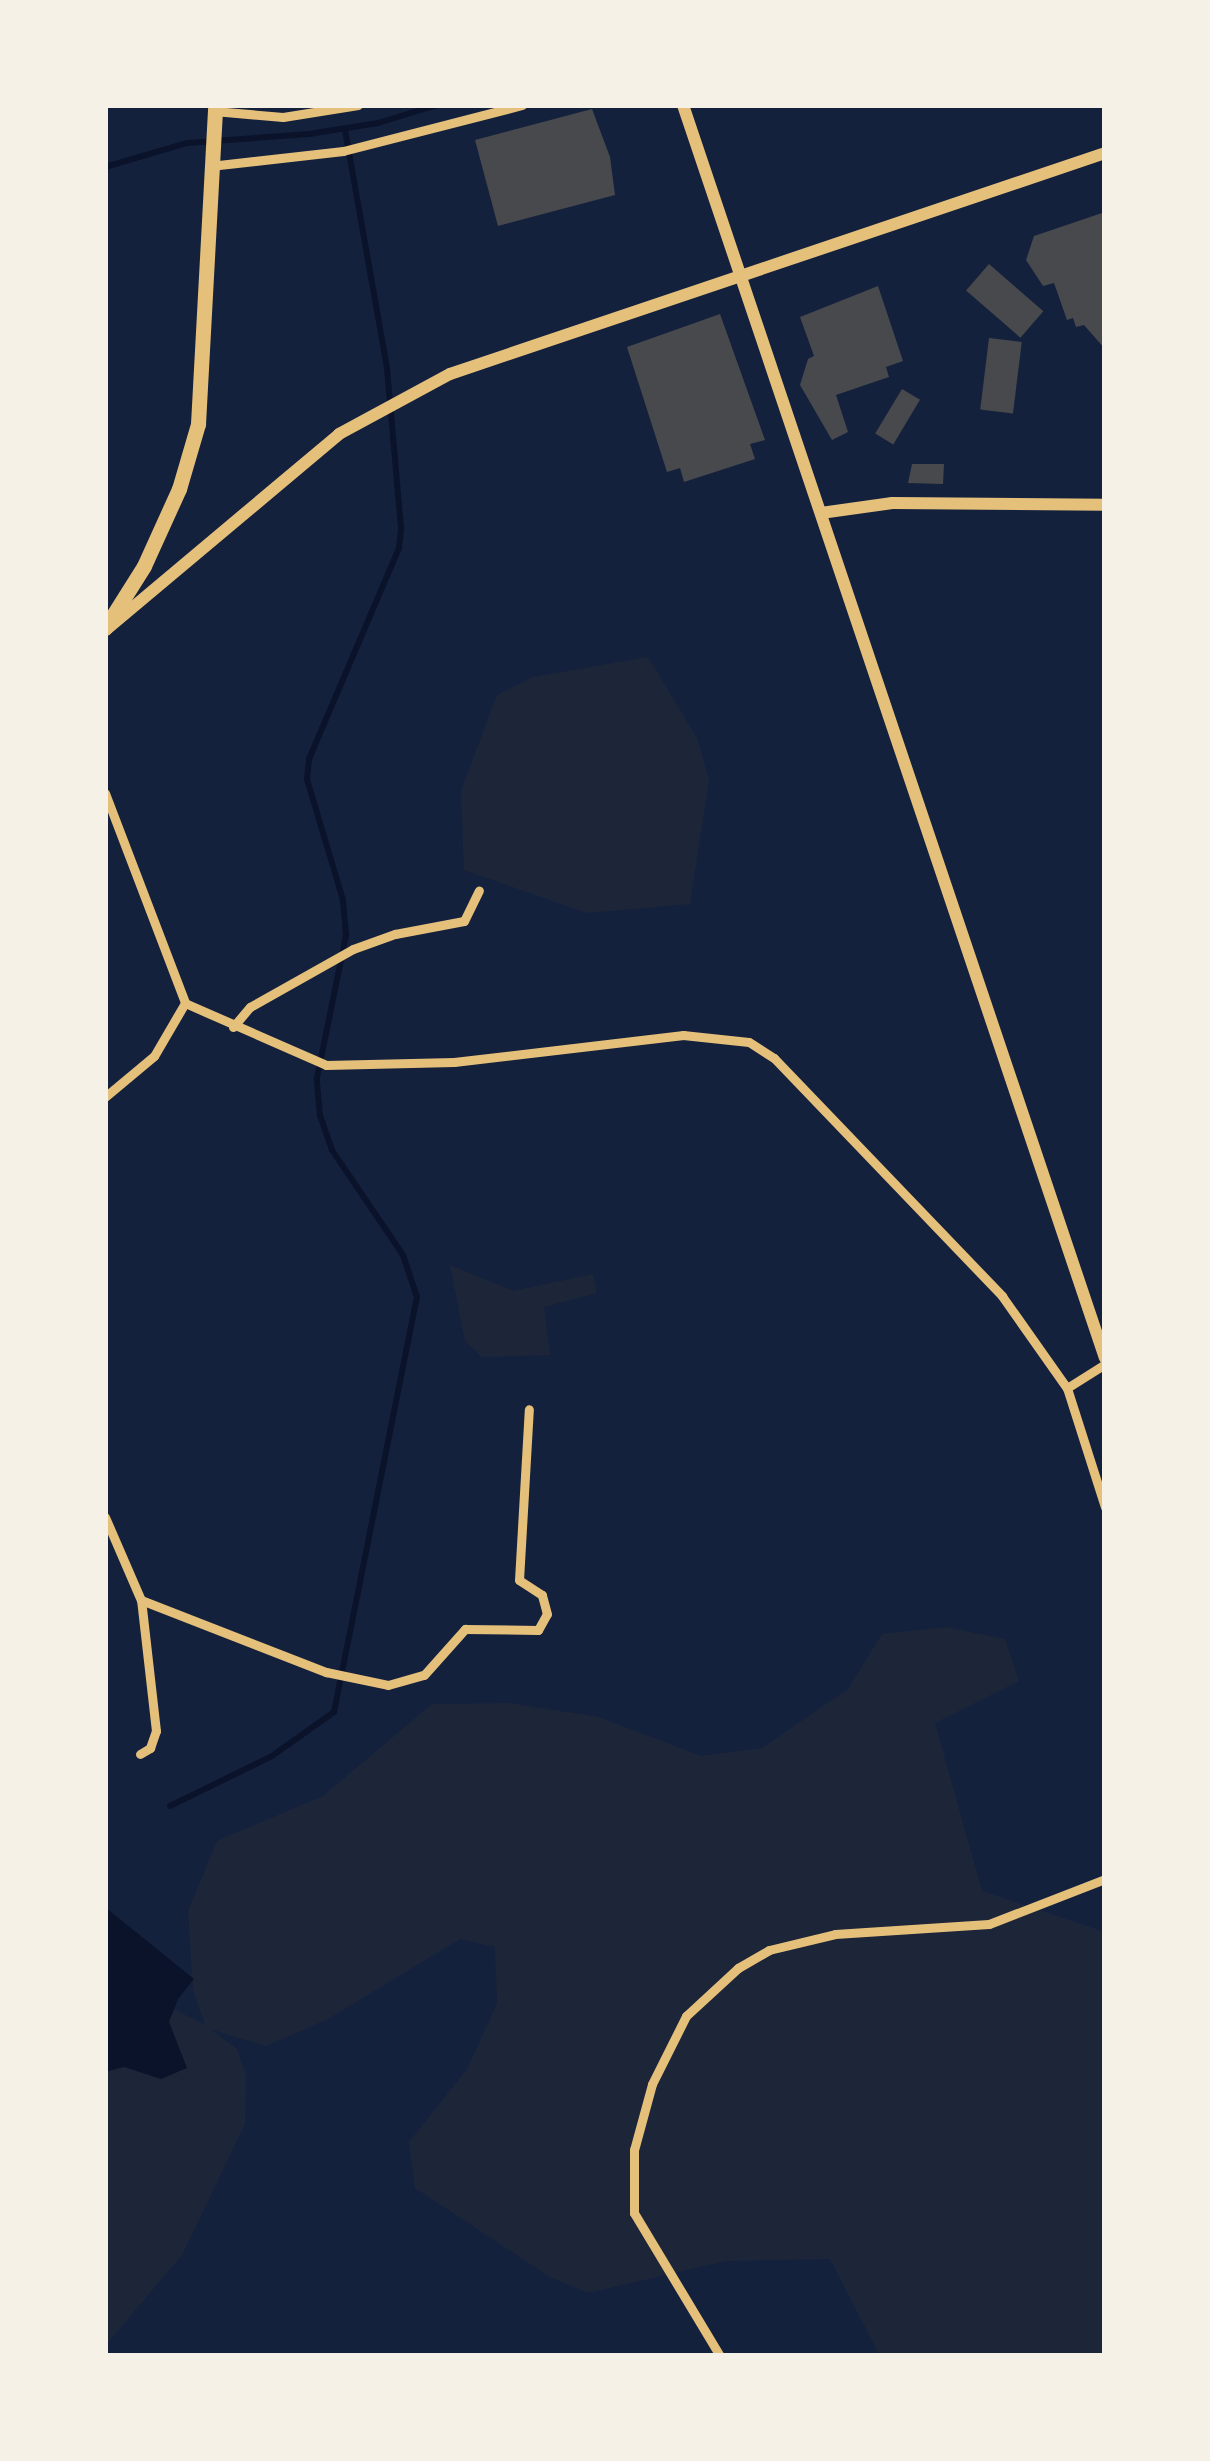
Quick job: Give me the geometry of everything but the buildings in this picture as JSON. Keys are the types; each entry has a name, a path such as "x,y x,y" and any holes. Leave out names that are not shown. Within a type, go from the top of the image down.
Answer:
{"main road":[{"path":"105,630 153,547 179,489 198,424 213,112"}],"street":[{"path":"213,112 283,116 358,105"},
{"path":"209,166 349,149 522,105"},
{"path":"683,105 1105,1361 1067,1388"},
{"path":"105,630 339,434 450,374 1105,153"},
{"path":"821,513 892,503 1105,505"},
{"path":"105,793 185,1004 306,1058 326,1065 454,1062 683,1035 749,1042 788,1072 1002,1296 1067,1388 1105,1508"},
{"path":"233,1027 250,1007 301,983 353,949 394,934 464,921 479,890"},
{"path":"105,1097 154,1056 185,1004"},
{"path":"141,1600 326,1672 388,1685 424,1676 465,1629 538,1630 547,1614 542,1595 519,1580 529,1408"},
{"path":"105,1517 141,1600 156,1731 150,1748 140,1754"},
{"path":"720,2356 634,2213 634,2150 652,2084 686,2016 737,1968 769,1950 835,1934 989,1924 1105,1879"}],"shaded area":[{"path":"648,657 697,738 709,780 690,904 587,913 464,870 461,791 497,695 533,677"},
{"path":"450,1265 513,1291 593,1274 597,1293 544,1307 550,1355 482,1357 465,1341"},
{"path":"946,1627 1005,1639 1019,1681 935,1723 982,1891 1105,1932 1105,2356 880,2356 830,2259 726,2261 588,2293 550,2277 415,2188 409,2142 467,2069 497,2004 495,1947 460,1939 328,2019 266,2046 210,2029 237,2049 246,2076 245,2124 182,2255 105,2346 105,2012 174,2009 205,2025 193,1990 188,1911 217,1841 323,1796 432,1704 508,1703 599,1717 701,1756 762,1748 848,1689 882,1634"},
{"path":"105,1907 194,1979 178,1999 169,2022 187,2068 161,2079 124,2067 105,2072"}],"waterway":[{"path":"105,167 187,143 309,134 378,123 437,105"},
{"path":"170,1806 272,1756 334,1712 417,1297 403,1255 332,1150 320,1116 317,1078 346,935 343,900 307,779 309,759 399,548 401,528 387,368 345,129"}]}
